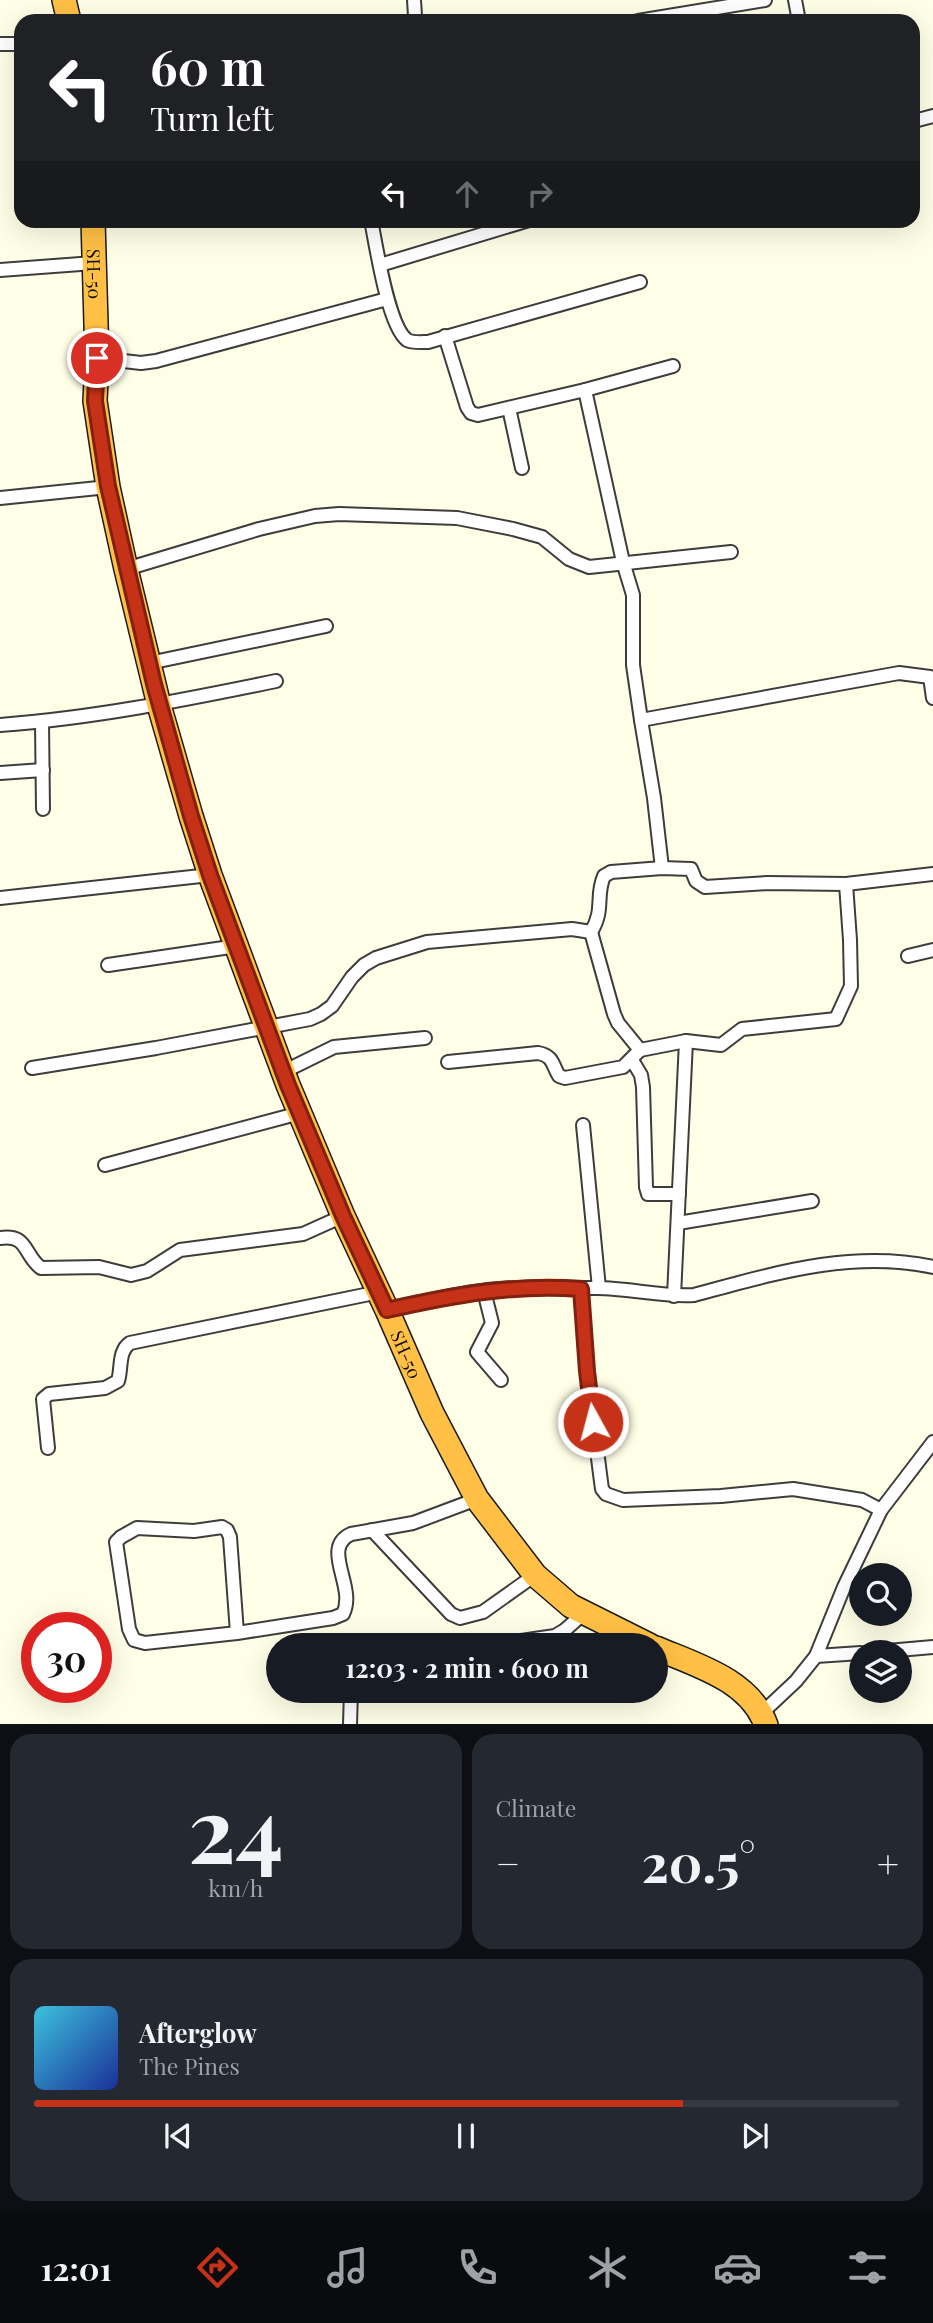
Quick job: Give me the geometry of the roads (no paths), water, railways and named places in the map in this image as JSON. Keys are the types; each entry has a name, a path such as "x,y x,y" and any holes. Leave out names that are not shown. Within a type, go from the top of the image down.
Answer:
{"highway":[{"name":"SH-50","path":"93,228 97,358 95,401 108,486 126,569 159,705 210,875 283,1072 343,1216 432,1413 477,1499 535,1575 571,1606 625,1633"},
{"path":"668,1653 722,1676 742,1690 764,1719"}],"street":[{"path":"680,14 765,0"},
{"path":"373,228 387,299 400,331 407,340 428,342 640,282"},
{"path":"380,265 503,228"},
{"path":"0,270 94,263"},
{"path":"97,358 141,363 156,361 387,299"},
{"path":"445,336 467,407 471,413 478,415 673,366"},
{"path":"585,390 623,562 633,594 633,665 662,868"},
{"path":"509,408 522,468"},
{"path":"0,498 108,486"},
{"path":"126,569 260,529 315,516 339,514 457,518 542,537 569,559 589,567 731,552"},
{"path":"149,663 326,626"},
{"path":"641,720 899,673 930,677 933,698"},
{"path":"0,725 42,722 159,705 276,681"},
{"path":"42,722 43,809"},
{"path":"0,773 43,770"},
{"path":"679,1194 649,1194 646,1188 643,1087 635,1046 614,1014 591,932 600,916 600,884 604,876 611,872 691,869 696,881 705,887 768,883 846,884 933,874"},
{"path":"0,898 210,875"},
{"path":"448,1062 538,1053 552,1059 556,1072 565,1078 616,1069 636,1055 686,1041 721,1045 741,1029 836,1019 850,986 846,884"},
{"path":"32,1068 268,1028 321,1014 332,1006 363,965 376,958 427,942 572,929 591,932"},
{"path":"107,965 237,947"},
{"path":"908,956 933,950"},
{"path":"283,1072 334,1047 425,1038"},
{"path":"674,1296 686,1041"},
{"path":"105,1165 300,1113"},
{"path":"583,1125 599,1288"},
{"path":"678,1223 812,1201"},
{"path":"0,1238 14,1237 22,1242 34,1263 41,1268 99,1267 131,1275 147,1270 180,1250 303,1234 343,1216"},
{"path":"48,1448 43,1399 49,1394 113,1385 118,1381 125,1346 130,1343 383,1301 484,1291 554,1287 599,1288 674,1296 694,1295 810,1265 860,1261 914,1263 933,1267"},
{"path":"581,1289 587,1371 601,1482 606,1494 623,1500 721,1496 793,1489 862,1500 881,1510"},
{"path":"484,1291 492,1323 477,1352 501,1380"},
{"path":"764,1719 816,1656 844,1587 881,1510 933,1441"},
{"path":"237,1633 230,1537 227,1530 222,1527 194,1531 137,1528 116,1542 129,1629 134,1640 145,1643 237,1633 333,1618 343,1614 348,1594 337,1553 339,1543 344,1537 413,1523 477,1499"},
{"path":"372,1530 451,1614 460,1618 482,1612 535,1575"},
{"path":"560,1633 584,1613"},
{"path":"912,1649 933,1647"},
{"path":"816,1656 849,1654"},
{"path":"350,1724 351,1703"}]}
